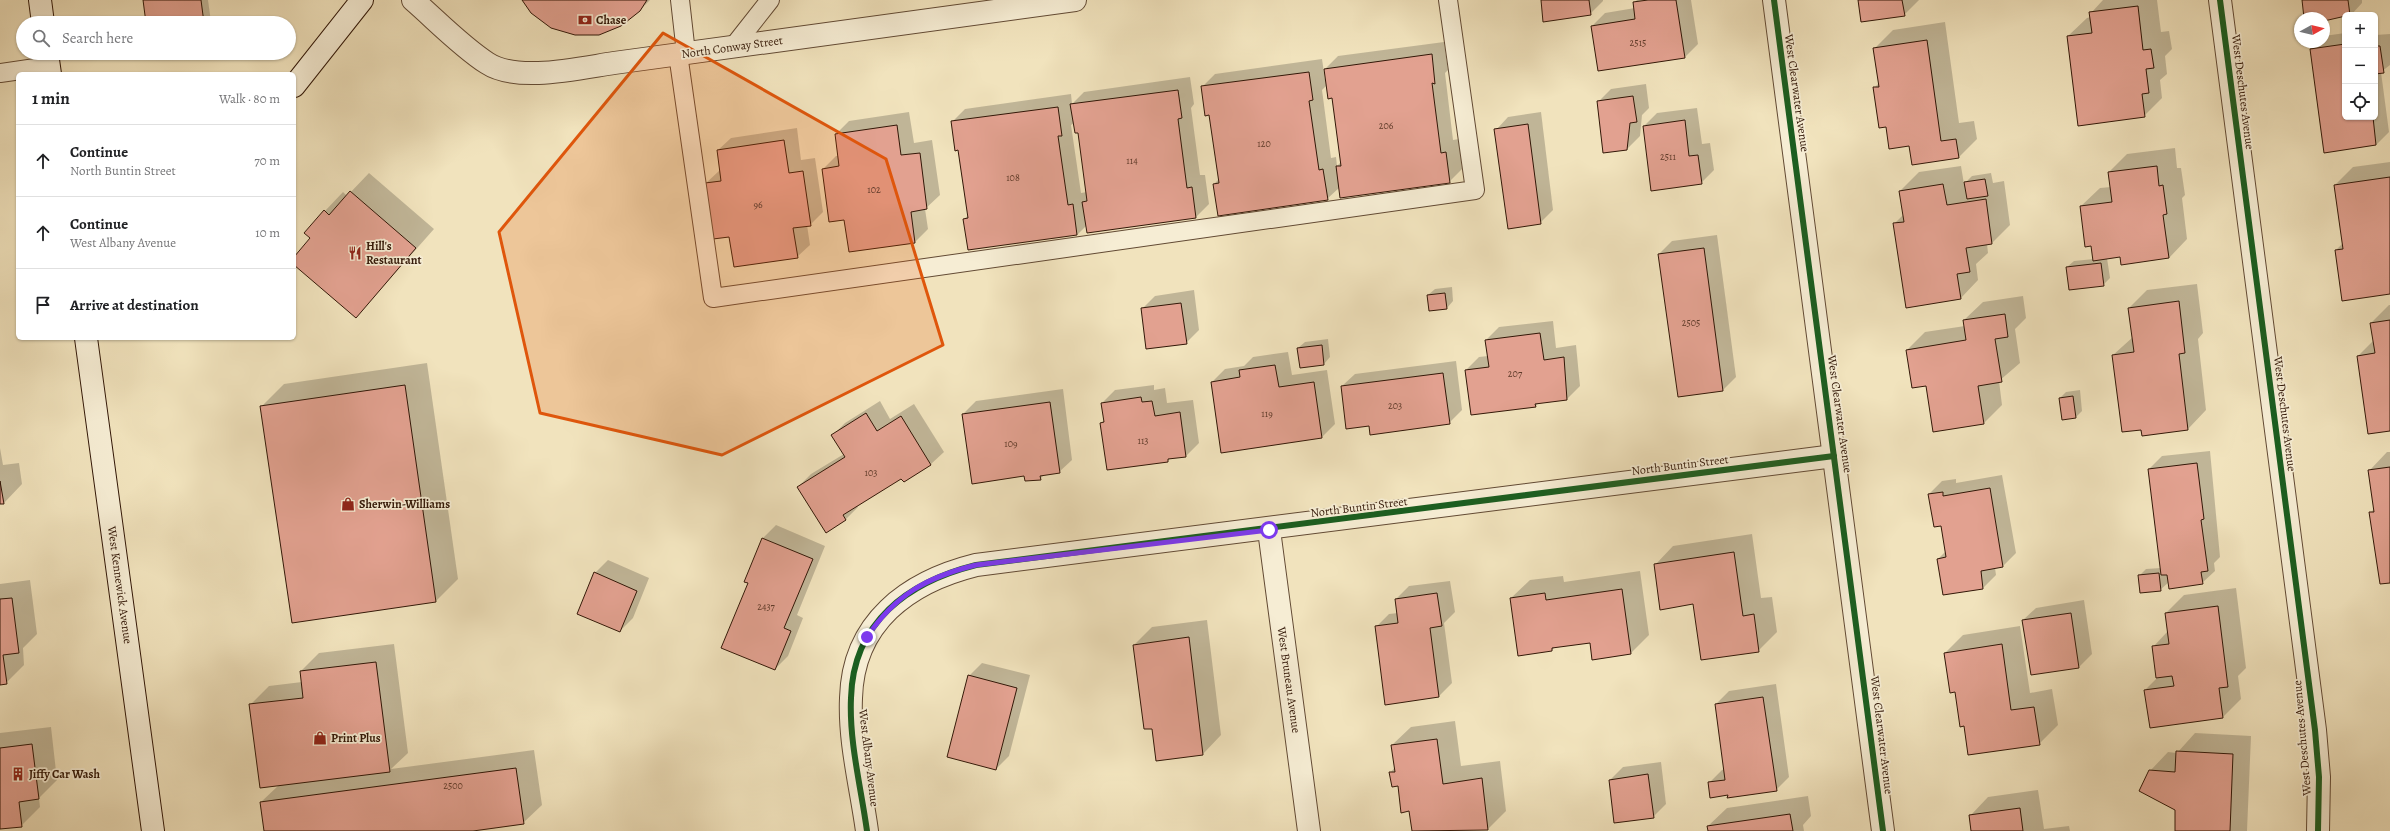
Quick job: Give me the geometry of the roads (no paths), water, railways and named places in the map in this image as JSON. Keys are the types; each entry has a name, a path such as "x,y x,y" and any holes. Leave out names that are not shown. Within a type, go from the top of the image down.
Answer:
{"street":[{"path":"40,0 42,16"},
{"path":"296,83 362,0"},
{"name":"North Conway Street","path":"412,0 488,64 518,73 544,72 682,54 1075,0"},
{"name":"West Clearwater Avenue","path":"1774,0 1884,831"},
{"name":"West Deschutes Avenue","path":"2220,0 2315,730 2319,777 2318,831"},
{"name":"West Kennewick Avenue","path":"90,342 154,831"},
{"name":"North Buntin Street","path":"894,603 915,588 937,576 976,565 1269,530 1834,456"},
{"name":"West Bruneau Avenue","path":"1269,530 1310,831"},
{"name":"West Albany Avenue","path":"868,831 852,732 851,697 856,665 867,637 878,620 894,603"}],"lane":[{"path":"680,0 682,54 713,298 1475,190 1448,0"},
{"path":"733,47 770,0"},
{"path":"0,73 48,64"}],"place":[{"name":"Chase","path":"585,20"},
{"name":"Hill's Restaurant","path":"355,253"},
{"name":"Sherwin-Williams","path":"348,504"},
{"name":"Print Plus","path":"320,738"},
{"name":"Jiffy Car Wash","path":"18,774"}]}
